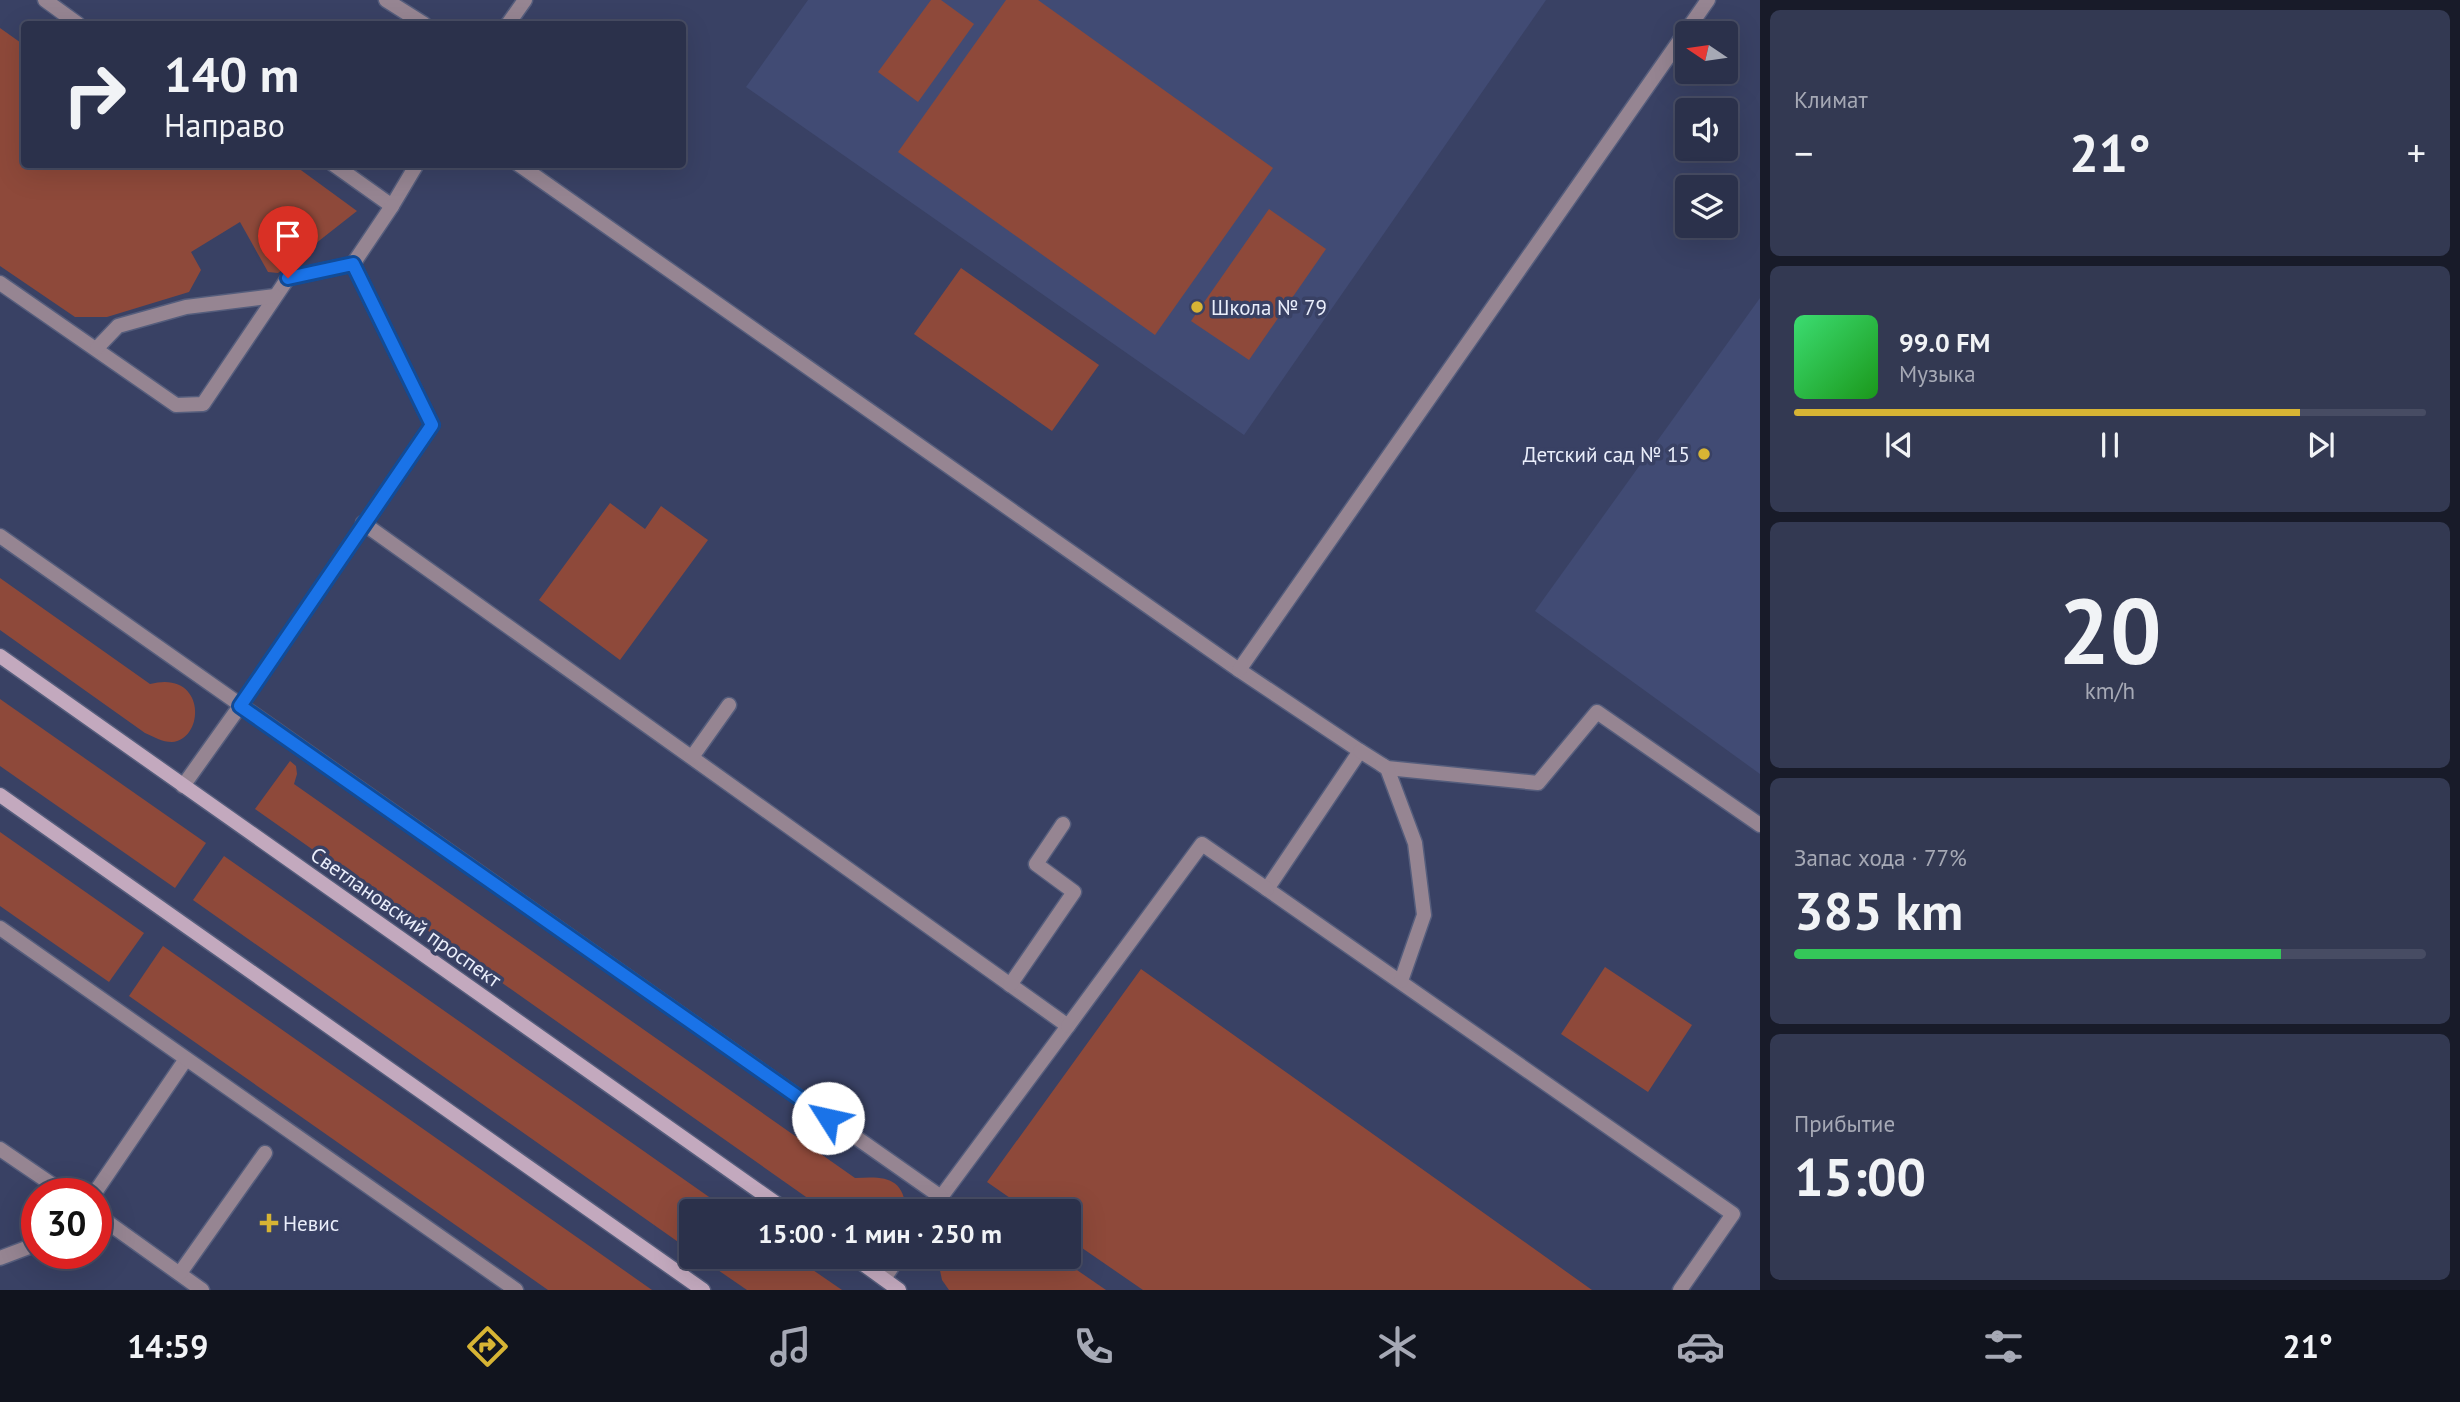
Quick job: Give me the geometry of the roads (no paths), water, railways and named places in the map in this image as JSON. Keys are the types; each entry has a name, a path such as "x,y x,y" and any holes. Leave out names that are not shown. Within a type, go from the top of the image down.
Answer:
{"main road":[{"name":"Светлановский проспект","path":"0,656 770,1199"},
{"path":"0,795 703,1290"},
{"path":"870,1269 899,1290"}],"street":[{"path":"45,0 74,21"},
{"path":"386,0 406,5 421,21"},
{"path":"510,21 525,0"},
{"path":"1239,670 1708,0"},
{"path":"339,168 392,206"},
{"path":"0,284 97,348 176,405 203,404 288,278 353,264 415,168"},
{"path":"524,168 1239,670 1387,768 1538,783 1597,712 1760,825"},
{"path":"184,786 432,425 353,264"},
{"path":"97,348 118,326 186,307 275,296"},
{"path":"363,523 1068,1026"},
{"path":"0,536 941,1197 1202,844 1733,1214 1680,1290"},
{"path":"692,757 729,705"},
{"path":"1267,889 1360,751"},
{"path":"1387,768 1415,843 1423,915 1401,981"},
{"path":"1010,985 1074,892 1036,864 1063,824"},
{"path":"0,928 516,1290"},
{"path":"105,1178 186,1059"},
{"path":"0,1149 43,1178"},
{"path":"180,1273 265,1153"},
{"path":"112,1225 202,1290"},
{"path":"0,1258 21,1250"},
{"path":"884,1279 891,1269"}],"place":[{"name":"Школа № 79","path":"1197,307"},
{"name":"Детский сад № 15","path":"1704,454"},
{"name":"Невис","path":"269,1223"}]}
